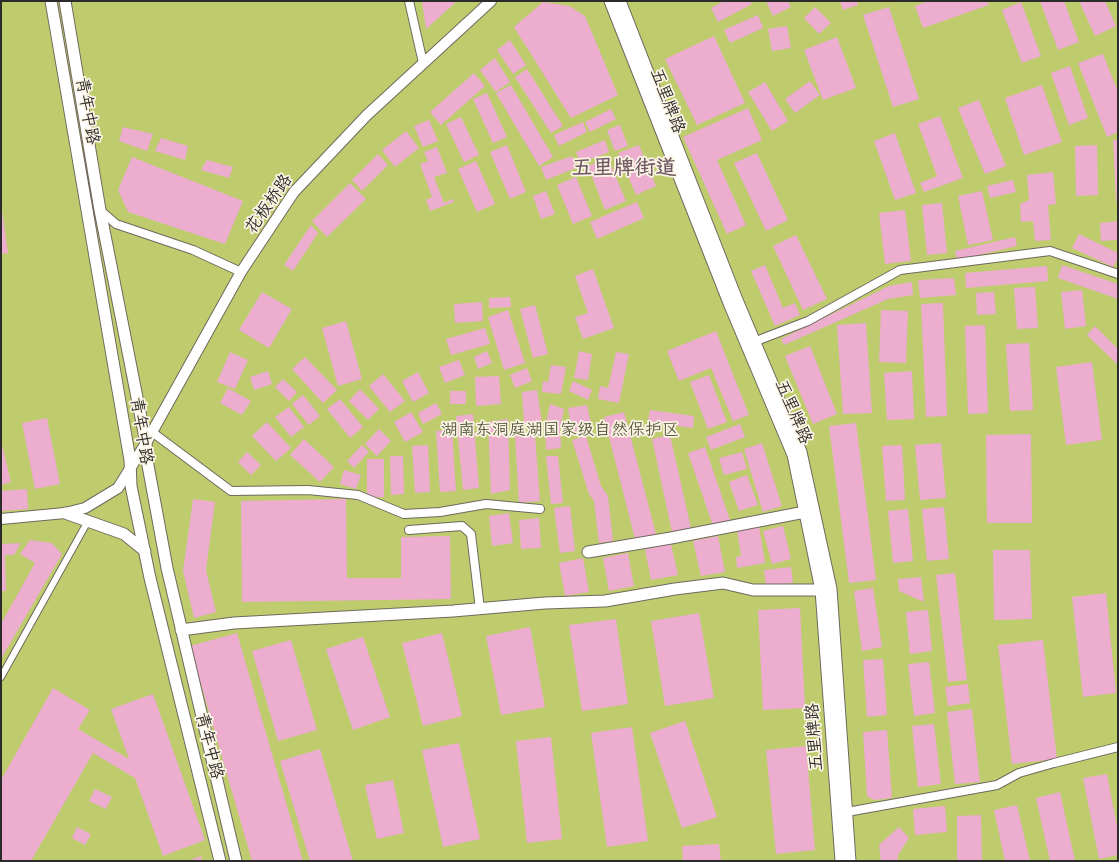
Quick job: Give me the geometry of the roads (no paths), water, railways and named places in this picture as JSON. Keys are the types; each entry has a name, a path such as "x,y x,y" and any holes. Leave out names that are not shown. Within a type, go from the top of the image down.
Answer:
{"main road":[{"name":"青年中路","path":"51,1 128,452 131,486 150,578 220,861"},
{"name":"青年中路","path":"65,1 100,210 146,442 147,460 166,568 236,861"},
{"name":"五里牌路","path":"612,1 726,296 751,343 801,452 830,589 850,861"},
{"name":"五里牌路","path":"751,343 793,455 821,590 841,861"},
{"path":"65,512 124,534 145,551"},
{"path":"588,552 671,538 805,512"},
{"path":"181,630 234,623 480,609 545,603 605,601 675,589 723,583 753,590 821,590"}],"street":[{"path":"409,1 423,63"},
{"name":"花板桥路","path":"1,519 65,512 85,508 118,488 152,432 241,272 294,192 367,115 492,1"},
{"path":"100,210 116,224 193,250 241,272"},
{"path":"751,343 808,321 900,270 1050,251 1118,274"},
{"path":"152,432 231,491 308,490 358,495 404,514 440,512 486,504 540,509"},
{"path":"1,677 88,521"},
{"path":"409,530 462,526 471,534 480,609"},
{"path":"847,812 997,785 1019,773 1118,747"}],"district":[{"name":"五里牌街道","path":"624,168"}],"park label":[{"name":"湖南东洞庭湖国家级自然保护区","path":"560,431"}]}
